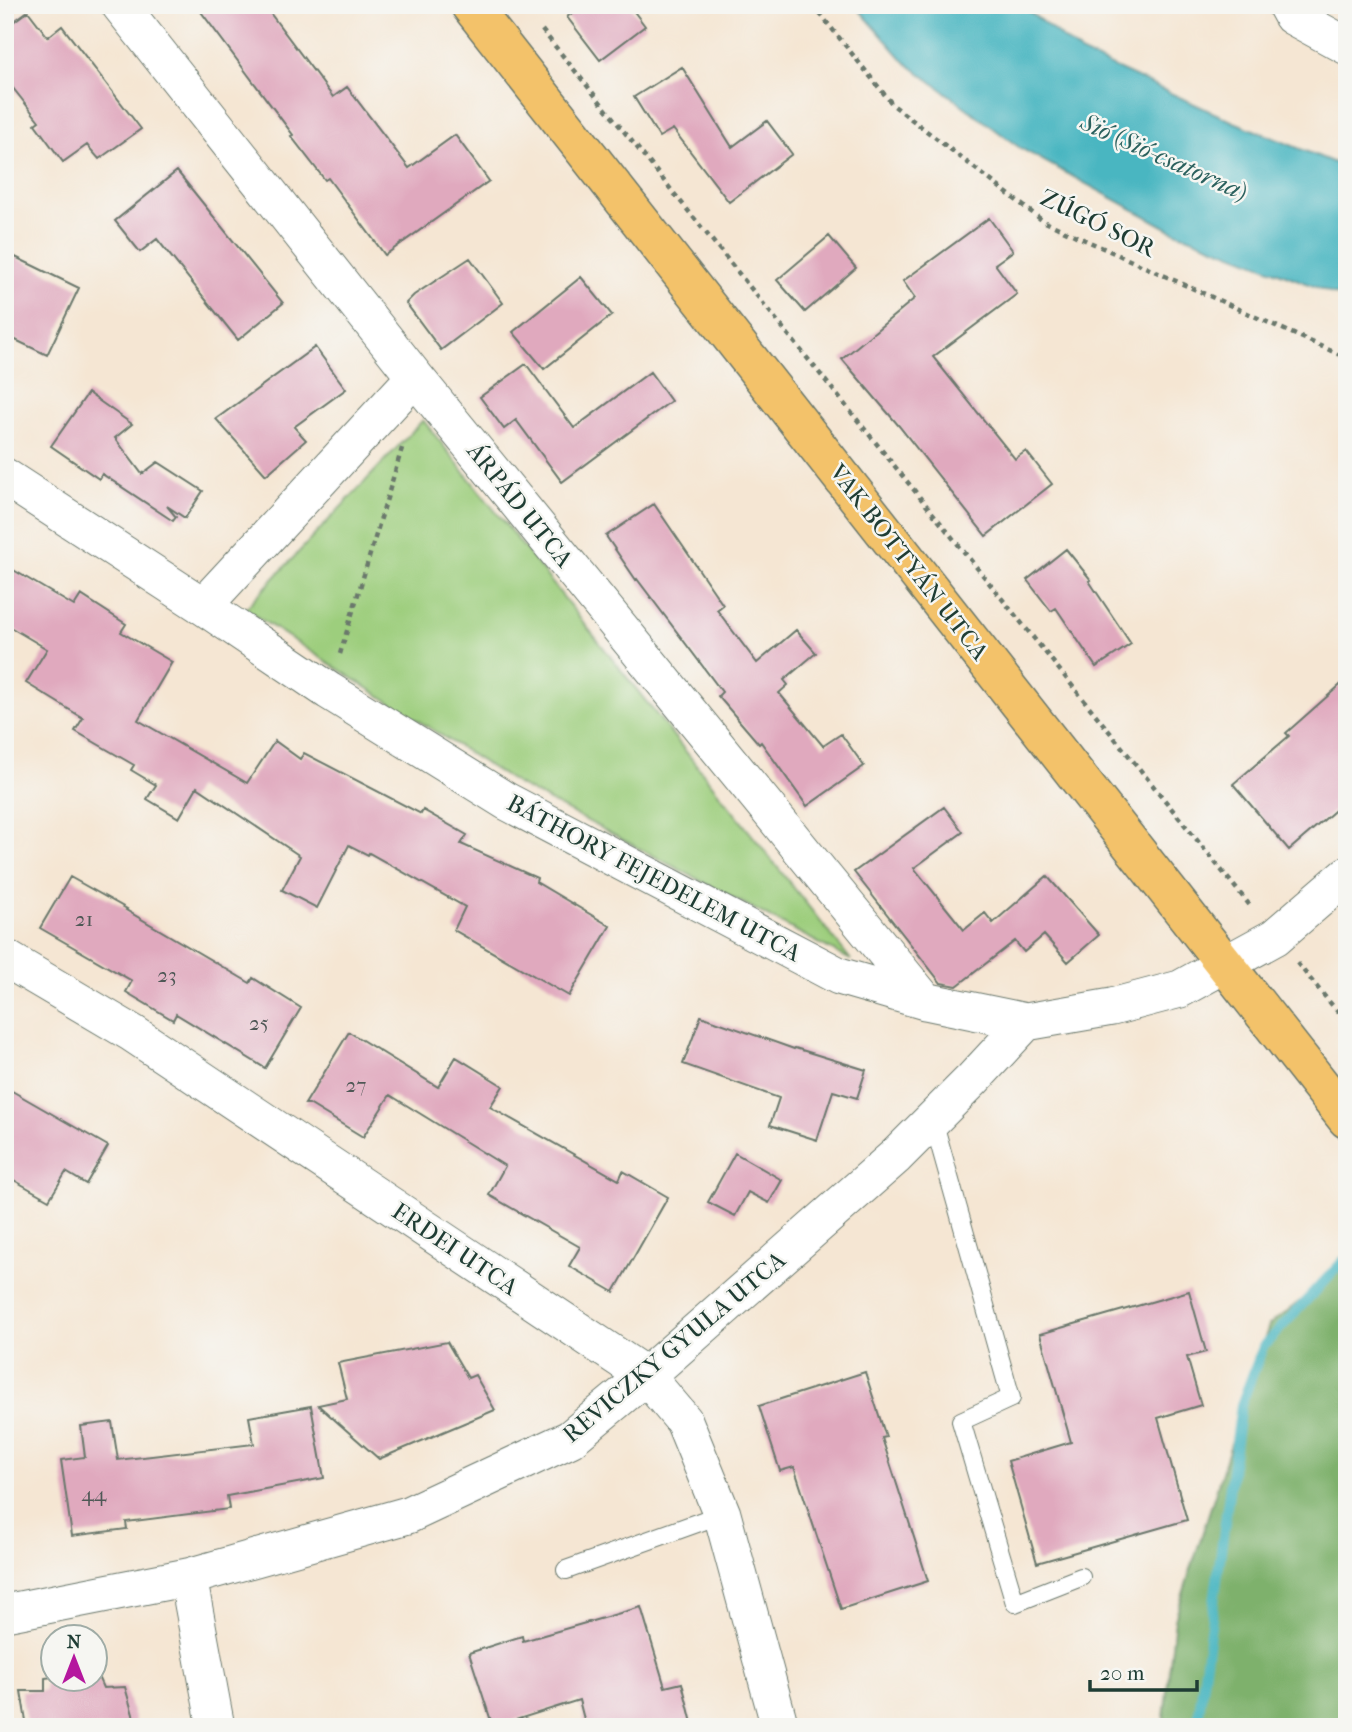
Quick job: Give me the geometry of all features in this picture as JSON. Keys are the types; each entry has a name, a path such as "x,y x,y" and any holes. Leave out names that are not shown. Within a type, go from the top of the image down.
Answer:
{"main road":[{"name":"VAK BOTTYÁN UTCA","path":"470,5 1347,1119"}],"street":[{"name":"ÁRPÁD UTCA","path":"120,5 423,386 925,1001"},
{"path":"1286,5 1292,16 1347,46"},
{"path":"203,606 423,386"},
{"name":"BÁTHORY FEJEDELEM UTCA","path":"5,477 329,691 506,801 839,976 925,1001 1026,1022 1112,1007 1180,989 1275,937 1347,875"},
{"name":"ERDEI UTCA","path":"5,958 132,1033 646,1376 684,1421 722,1514 780,1727"},
{"name":"REVICZKY GYULA UTCA","path":"5,1613 188,1577 408,1516 570,1439 646,1376 896,1156 1026,1022"},
{"path":"188,1577 216,1727"}],"lane":[{"path":"933,1120 1011,1398 961,1421 1015,1603 1082,1577"},
{"path":"566,1570 722,1514"}],"path":[{"name":"ZÚGÓ SOR","path":"813,5 893,105 1043,221 1347,358"},
{"path":"539,27 1347,1023"},
{"path":"329,691 410,420 423,386"}],"green space":[{"path":"423,420 851,960 517,784 245,609"},
{"path":"1347,1265 1347,1727 1163,1727 1175,1619 1269,1325"}],"water":[{"name":"Sió (Sió-csatorna)","path":"855,5 1021,5 1080,52 1234,122 1347,168 1347,299 1171,230 1020,148 905,62"}],"building":[{"path":"196,5 264,5 333,97 347,87 409,168 455,135 489,181 385,255 328,178 325,180 291,136 293,135"},
{"path":"583,5 629,5 645,26 600,60 567,17"},
{"path":"28,11 48,37 62,26 141,129 99,159 87,145 63,162 35,124 39,121 5,78 5,28"},
{"path":"682,67 732,147 767,121 792,154 729,202 673,129 659,137 634,97"},
{"path":"177,171 283,303 238,340 157,239 140,252 115,221"},
{"path":"989,218 1013,251 995,264 1017,294 933,357 1015,459 1026,451 1052,484 986,536 842,359 915,298 903,281"},
{"path":"829,236 856,268 805,312 777,280"},
{"path":"5,252 79,288 47,355 5,335"},
{"path":"470,258 503,303 441,350 406,303"},
{"path":"581,277 612,315 544,369 513,332"},
{"path":"315,347 346,389 294,427 306,440 266,475 216,419"},
{"path":"526,364 574,428 650,372 671,401 562,482 516,420 504,429 480,397"},
{"path":"88,393 132,424 115,438 142,474 158,462 203,491 185,518 167,506 176,517 173,521 102,474 99,479 51,446"},
{"path":"654,504 723,605 717,610 757,663 796,630 816,653 784,680 788,685 779,693 823,746 841,734 864,766 807,806 761,742 759,744 718,696 722,692 636,580 606,536"},
{"path":"1066,549 1091,580 1089,581 1131,644 1096,667 1056,608 1051,611 1027,580"},
{"path":"5,565 74,606 81,595 126,624 121,632 172,662 138,720 247,783 275,741 300,759 304,753 421,814 423,810 467,835 461,844 537,878 536,882 610,926 569,996 454,930 465,907 369,853 368,855 349,845 317,908 282,890 300,856 197,787 179,818 147,799 156,785 131,770 134,765 75,731 83,718 26,683 47,649 5,624"},
{"path":"1347,679 1347,800 1289,850 1233,784 1289,736 1286,733"},
{"path":"944,807 963,832 914,868 964,930 985,913 993,923 1047,876 1099,935 1068,962 1044,935 1024,952 1015,941 957,986 941,983 854,872"},
{"path":"70,877 250,983 253,978 301,1008 265,1068 176,1014 173,1020 126,992 132,981 40,928"},
{"path":"701,1016 794,1049 866,1070 857,1098 833,1091 817,1140 770,1125 779,1098 683,1064"},
{"path":"349,1032 438,1087 456,1057 503,1086 490,1107 619,1180 623,1171 668,1197 614,1292 569,1266 580,1247 489,1195 505,1166 390,1095 363,1137 305,1104"},
{"path":"5,1087 108,1146 86,1184 66,1172 49,1200 5,1175"},
{"path":"735,1153 782,1180 769,1203 748,1192 735,1216 708,1202"},
{"path":"1189,1291 1206,1352 1187,1357 1201,1405 1158,1418 1187,1520 1037,1563 1008,1461 1071,1442 1040,1334"},
{"path":"447,1342 468,1378 475,1375 495,1410 379,1459 318,1405 347,1399 338,1363"},
{"path":"865,1372 886,1437 882,1438 928,1581 841,1609 794,1467 780,1471 759,1406"},
{"path":"311,1406 324,1478 227,1496 229,1509 126,1522 127,1529 72,1536 61,1460 85,1457 81,1426 112,1422 118,1460 254,1444 249,1417"},
{"path":"641,1607 665,1687 682,1683 693,1727 586,1727 579,1700 493,1727 469,1653 522,1636 523,1641"},
{"path":"125,1687 136,1725 27,1727 21,1691 38,1691 38,1694 108,1694 108,1688"}],"waterway":[{"path":"1197,1727 1241,1405 1263,1347 1343,1261"}]}
